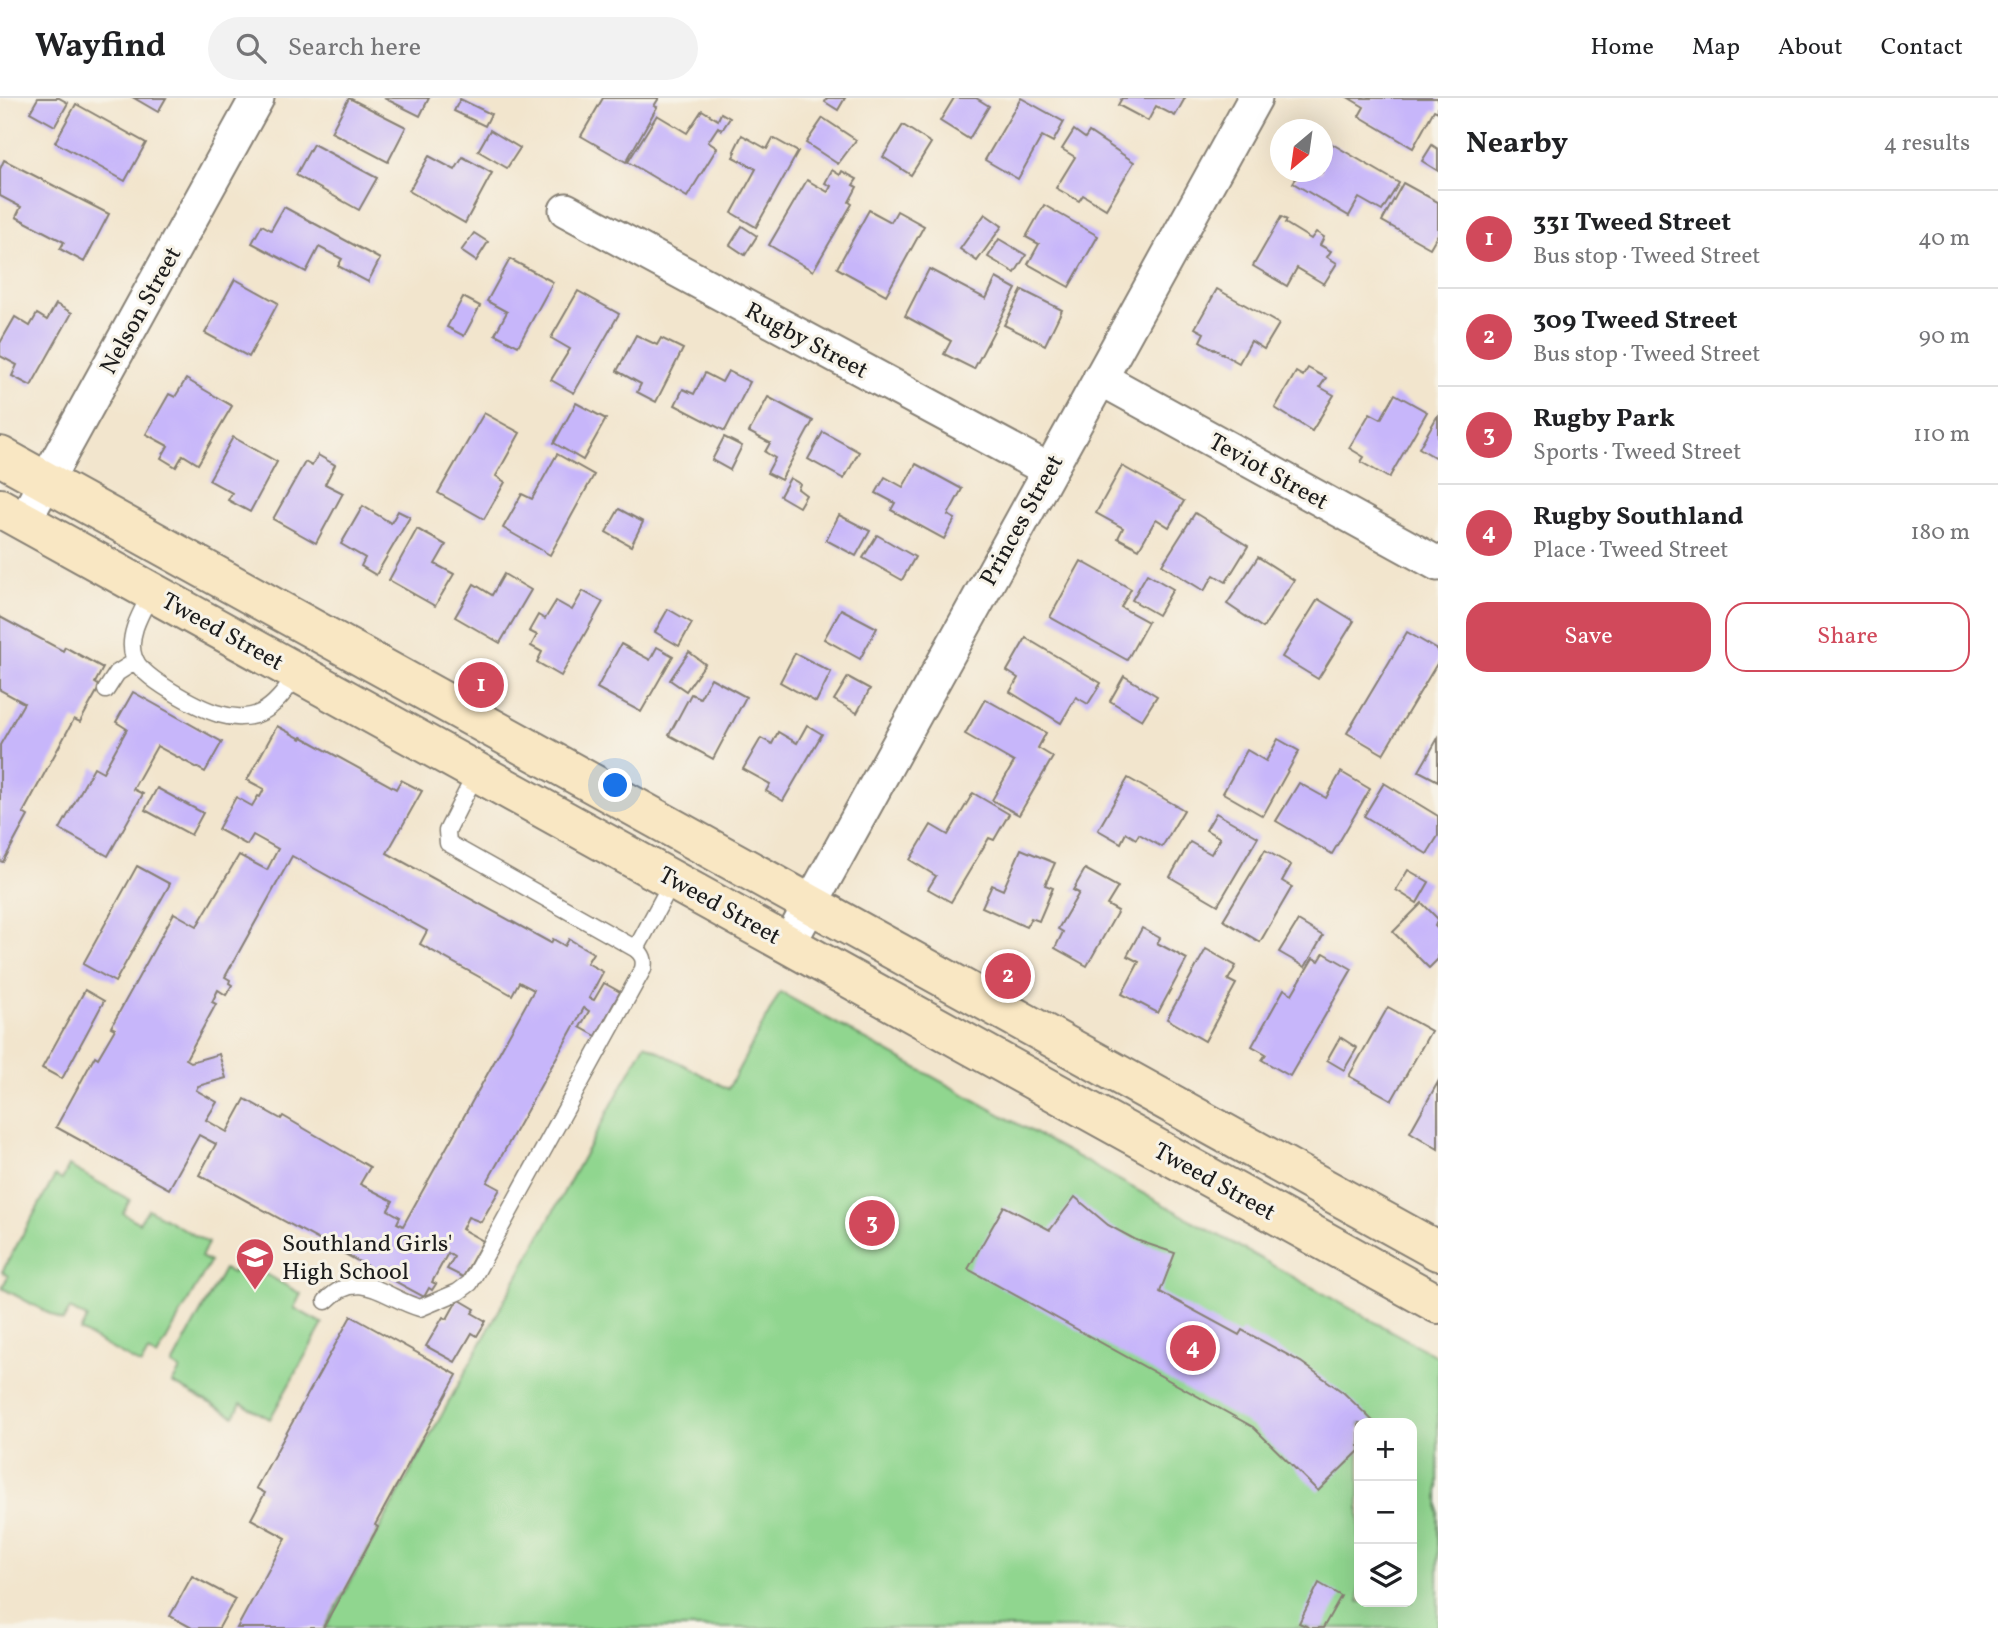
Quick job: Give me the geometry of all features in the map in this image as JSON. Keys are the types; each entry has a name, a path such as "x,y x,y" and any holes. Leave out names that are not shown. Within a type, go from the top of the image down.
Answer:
{"main road":[{"name":"Tweed Street","path":"0,456 1436,1248"},
{"name":"Tweed Street","path":"12,515 1438,1304"}],"street":[{"name":"Nelson Street","path":"12,515 45,481 257,98"},
{"name":"Princes Street","path":"789,943 1255,98"},
{"name":"Rugby Street","path":"566,210 1049,470"},
{"name":"Teviot Street","path":"1100,378 1438,564"}],"lane":[{"path":"152,592 143,608 132,642 140,670 154,680 219,714 237,717 261,712 278,699 299,673"},
{"path":"106,690 117,673 136,661"},
{"path":"326,1301 346,1287 368,1285 420,1308 458,1292 470,1283 639,979 645,962 636,948 448,843 447,831 477,771"},
{"path":"636,948 674,880"}],"green space":[{"path":"780,992 1438,1357 1438,1628 325,1628 645,1044 728,1089"},
{"path":"69,1166 130,1200 123,1213 139,1223 148,1209 208,1243 201,1257 210,1262 157,1357 148,1352 141,1365 80,1331 87,1318 70,1309 63,1321 2,1288 8,1276 2,1272 55,1176 62,1180"},
{"path":"240,1260 301,1294 294,1308 323,1324 270,1419 241,1403 234,1416 172,1383 180,1370 172,1365 224,1269 233,1273"}],"building":[{"path":"38,98 59,98 68,103 55,126 30,112"},
{"path":"134,98 166,98 158,112"},
{"path":"349,98 406,127 388,162 331,132"},
{"path":"384,98 429,98 420,116"},
{"path":"603,98 659,98 654,106 657,107 626,162 581,136"},
{"path":"827,98 845,98 838,110 825,102"},
{"path":"954,98 976,98 989,106 969,139 940,121"},
{"path":"1021,98 1064,122 1053,142 1042,136 1018,179 985,160"},
{"path":"1122,98 1185,98 1175,116 1156,106 1148,121 1118,105"},
{"path":"1349,98 1438,98 1438,112 1434,110 1413,148 1359,116 1364,107"},
{"path":"460,99 491,114 485,126 454,111"},
{"path":"76,104 146,143 125,181 55,142"},
{"path":"702,110 718,120 721,113 730,118 722,130 718,127 708,142 717,148 687,197 628,162 657,115 687,133"},
{"path":"823,118 856,140 838,164 806,143"},
{"path":"903,125 931,143 911,175 883,157"},
{"path":"490,130 520,148 507,168 478,151"},
{"path":"1074,130 1085,138 1089,132 1134,162 1106,209 1083,195 1079,201 1056,188 1075,157 1062,149"},
{"path":"742,135 767,149 773,138 798,152 756,227 732,213 756,169 733,157"},
{"path":"313,144 377,178 359,210 296,175"},
{"path":"1333,144 1399,183 1382,211 1359,198 1349,216 1293,183 1333,182"},
{"path":"1432,145 1438,149 1438,171 1422,161"},
{"path":"429,156 455,170 463,157 492,173 465,223 409,191"},
{"path":"4,160 109,214 84,262 60,249 64,242 16,217 21,207 0,196 0,169"},
{"path":"832,170 840,175 842,171 857,179 853,185 857,187 849,202 852,204 813,271 769,245 807,180 828,192 831,186 825,183"},
{"path":"1403,183 1438,202 1438,234 1430,248 1382,221"},
{"path":"1044,205 1098,236 1069,287 1028,264 1039,244 1026,237"},
{"path":"284,207 380,259 368,282 338,266 342,259 319,247 306,272 252,243 262,225 271,230"},
{"path":"869,210 891,222 897,211 924,226 886,295 837,268"},
{"path":"985,214 1002,226 977,261 960,249"},
{"path":"1281,217 1287,220 1285,223 1311,239 1316,232 1324,237 1320,245 1331,251 1327,257 1337,263 1324,284 1297,268 1287,286 1253,266"},
{"path":"742,226 757,236 745,255 730,245"},
{"path":"474,233 488,242 476,261 461,251"},
{"path":"999,239 1026,255 1015,273 988,257"},
{"path":"510,259 553,282 518,346 495,334 507,312 487,301"},
{"path":"929,269 986,299 996,278 1016,289 974,369 944,354 951,341 905,316"},
{"path":"235,279 278,303 249,357 205,333"},
{"path":"1217,289 1279,324 1264,349 1251,341 1239,363 1200,341 1204,333 1195,328"},
{"path":"1022,290 1062,310 1045,345 1004,325"},
{"path":"578,291 619,314 574,393 551,380 570,349 551,338"},
{"path":"463,297 480,306 464,336 447,327"},
{"path":"56,304 72,313 31,386 12,376 17,365 0,356 0,343 15,317 30,326 37,314 47,320"},
{"path":"636,335 657,345 661,338 683,349 656,402 637,392 641,384 617,371"},
{"path":"1308,368 1326,378 1320,387 1334,395 1312,431 1275,408 1296,372 1303,376"},
{"path":"728,371 750,382 725,431 675,405 683,389 694,394 705,373 722,382"},
{"path":"186,379 232,406 198,464 183,455 176,467 161,458 168,446 146,434 169,394 175,397"},
{"path":"1395,394 1427,412 1389,478 1361,462 1364,457 1349,448 1370,413 1381,419"},
{"path":"768,397 813,421 781,480 767,473 775,458 765,452 770,443 749,432"},
{"path":"576,403 606,419 583,460 554,443"},
{"path":"484,413 520,433 496,476 505,482 484,519 438,493"},
{"path":"1438,415 1438,459 1419,448"},
{"path":"823,432 859,452 844,479 808,459"},
{"path":"233,437 277,462 250,512 228,500 232,493 209,480"},
{"path":"724,437 742,446 730,470 712,460"},
{"path":"557,454 594,475 550,555 503,528 522,494 532,499"},
{"path":"318,455 335,465 325,484 343,493 316,543 273,519 305,462 312,466"},
{"path":"916,464 962,489 948,515 955,519 944,539 891,510 895,503 876,493 885,477 903,487"},
{"path":"1122,466 1184,501 1169,527 1156,519 1139,549 1118,538 1123,528 1096,513"},
{"path":"790,478 800,484 798,489 806,495 799,507 780,496"},
{"path":"363,506 391,523 398,511 410,517 376,575 361,566 365,558 341,544"},
{"path":"619,509 643,522 631,546 606,532"},
{"path":"1195,513 1248,546 1226,582 1214,575 1204,591 1162,565"},
{"path":"839,515 870,531 856,556 826,540"},
{"path":"417,529 446,545 435,564 454,574 435,606 389,580"},
{"path":"877,535 915,557 902,580 863,558"},
{"path":"1258,557 1294,580 1263,628 1227,604"},
{"path":"1081,561 1131,589 1121,607 1148,622 1127,660 1050,617"},
{"path":"504,574 531,590 500,643 455,617 474,584 492,595"},
{"path":"1147,574 1173,589 1158,615 1132,600"},
{"path":"583,591 603,602 561,676 537,662 542,652 531,646 537,635 529,631 538,615 545,619 556,601 572,610"},
{"path":"1318,599 1354,621 1318,679 1282,657"},
{"path":"668,609 692,623 679,646 655,632"},
{"path":"841,609 877,628 860,659 824,639"},
{"path":"0,617 63,651 65,647 103,668 95,683 100,686 80,722 74,719 23,813 28,816 3,862 0,861 0,745 24,703 0,690"},
{"path":"1407,632 1438,650 1438,662 1383,754 1347,733"},
{"path":"1026,638 1101,683 1088,704 1076,697 1061,723 1010,692 1018,678 1007,671"},
{"path":"621,644 650,660 657,647 673,656 641,712 597,688"},
{"path":"689,652 705,664 686,691 670,680"},
{"path":"795,653 831,672 816,702 780,682"},
{"path":"1124,676 1157,696 1142,720 1110,701"},
{"path":"848,677 870,689 857,713 834,700"},
{"path":"711,678 746,697 713,759 669,735 691,694 700,698"},
{"path":"133,692 222,742 205,772 157,746 133,789 143,794 108,856 60,829 94,767 103,772 127,729 116,722"},
{"path":"985,699 1046,733 1038,748 1053,757 1019,815 992,800 1014,762 965,734"},
{"path":"807,725 822,734 783,801 766,791 770,784 743,769 761,738 772,744 778,732 797,743"},
{"path":"277,726 396,789 401,780 422,791 387,853 551,943 553,939 565,946 569,939 593,953 587,963 603,972 589,998 594,1000 604,983 620,992 596,1036 580,1027 589,1011 584,1008 487,1182 500,1189 481,1222 468,1217 462,1229 483,1241 463,1277 447,1269 454,1257 448,1253 432,1282 436,1284 432,1290 429,1288 424,1297 199,1175 216,1144 199,1135 169,1189 56,1127 95,1056 98,1058 115,1029 111,1027 174,913 197,926 239,855 267,870 278,849 253,835 247,845 218,829 236,797 252,806 258,796 260,797 264,789 247,780","holes":["292,856 427,931 420,944 512,995 519,982 534,990 403,1226 397,1223 400,1217 388,1210 393,1201 360,1184 370,1167 283,1116 281,1119 245,1099 227,1132 206,1120 217,1102 196,1090 198,1086 226,1078 219,1054 191,1062 186,1059 216,1004 212,1002 218,990 226,995 232,985 225,977"]},
{"path":"1438,738 1438,781 1419,771"},
{"path":"1278,739 1299,751 1263,816 1223,793 1247,750 1266,761"},
{"path":"1341,772 1370,789 1332,854 1276,821 1299,783 1326,798"},
{"path":"1128,778 1184,810 1162,847 1139,834 1136,839 1126,833 1121,843 1098,830"},
{"path":"1384,783 1438,816 1438,836 1427,854 1364,816"},
{"path":"157,788 203,813 191,835 145,810"},
{"path":"973,793 1009,814 994,840 989,838 951,902 928,889 936,876 910,860 931,825 948,835"},
{"path":"1216,813 1258,837 1218,905 1170,877 1190,842 1211,854 1220,838 1206,830"},
{"path":"1021,849 1055,863 1045,885 1053,888 1039,921 1031,918 1026,927 982,907 992,885 1003,890"},
{"path":"1265,850 1291,865 1282,881 1292,887 1260,942 1223,920"},
{"path":"137,866 170,884 115,982 83,964"},
{"path":"1085,869 1118,887 1107,905 1118,911 1087,966 1055,948 1063,932 1058,929 1079,893 1073,890"},
{"path":"1408,870 1429,882 1417,903 1396,890"},
{"path":"1422,903 1438,919 1435,926 1438,929 1438,959 1429,968 1393,932"},
{"path":"1298,921 1323,936 1305,967 1279,952"},
{"path":"1142,928 1160,938 1157,943 1187,959 1158,1013 1122,994 1139,962 1127,956"},
{"path":"1206,949 1236,966 1228,980 1236,984 1205,1041 1167,1019"},
{"path":"1324,953 1352,969 1290,1076 1262,1060 1266,1054 1252,1046 1284,989 1292,994 1313,958 1319,961"},
{"path":"85,990 104,1001 62,1079 42,1068"},
{"path":"1388,1007 1431,1031 1392,1100 1349,1076"},
{"path":"1340,1037 1357,1048 1344,1070 1327,1060"},
{"path":"1438,1082 1438,1149 1410,1132"},
{"path":"1075,1197 1108,1225 1136,1240 1175,1253 1160,1292 1239,1335 1242,1330 1301,1362 1344,1393 1370,1418 1354,1418 1354,1456 1318,1491 1253,1427 968,1269 1004,1206 1050,1230"},
{"path":"458,1299 475,1309 472,1313 486,1321 477,1336 472,1333 455,1362 426,1346 443,1317 447,1319"},
{"path":"351,1316 457,1375 375,1525 378,1527 323,1628 237,1628 286,1538 251,1519 265,1493 256,1488"},
{"path":"192,1576 235,1599 219,1628 192,1628 170,1616"},
{"path":"1319,1583 1341,1596 1323,1628 1310,1628 1299,1623"}],"place":[{"name":"331 Tweed Street","path":"481,685"},
{"name":"309 Tweed Street","path":"1008,976"},
{"name":"Rugby Park","path":"872,1223"},
{"name":"Southland Girls' High School","path":"255,1291"},
{"name":"Rugby Southland","path":"1193,1348"}]}
